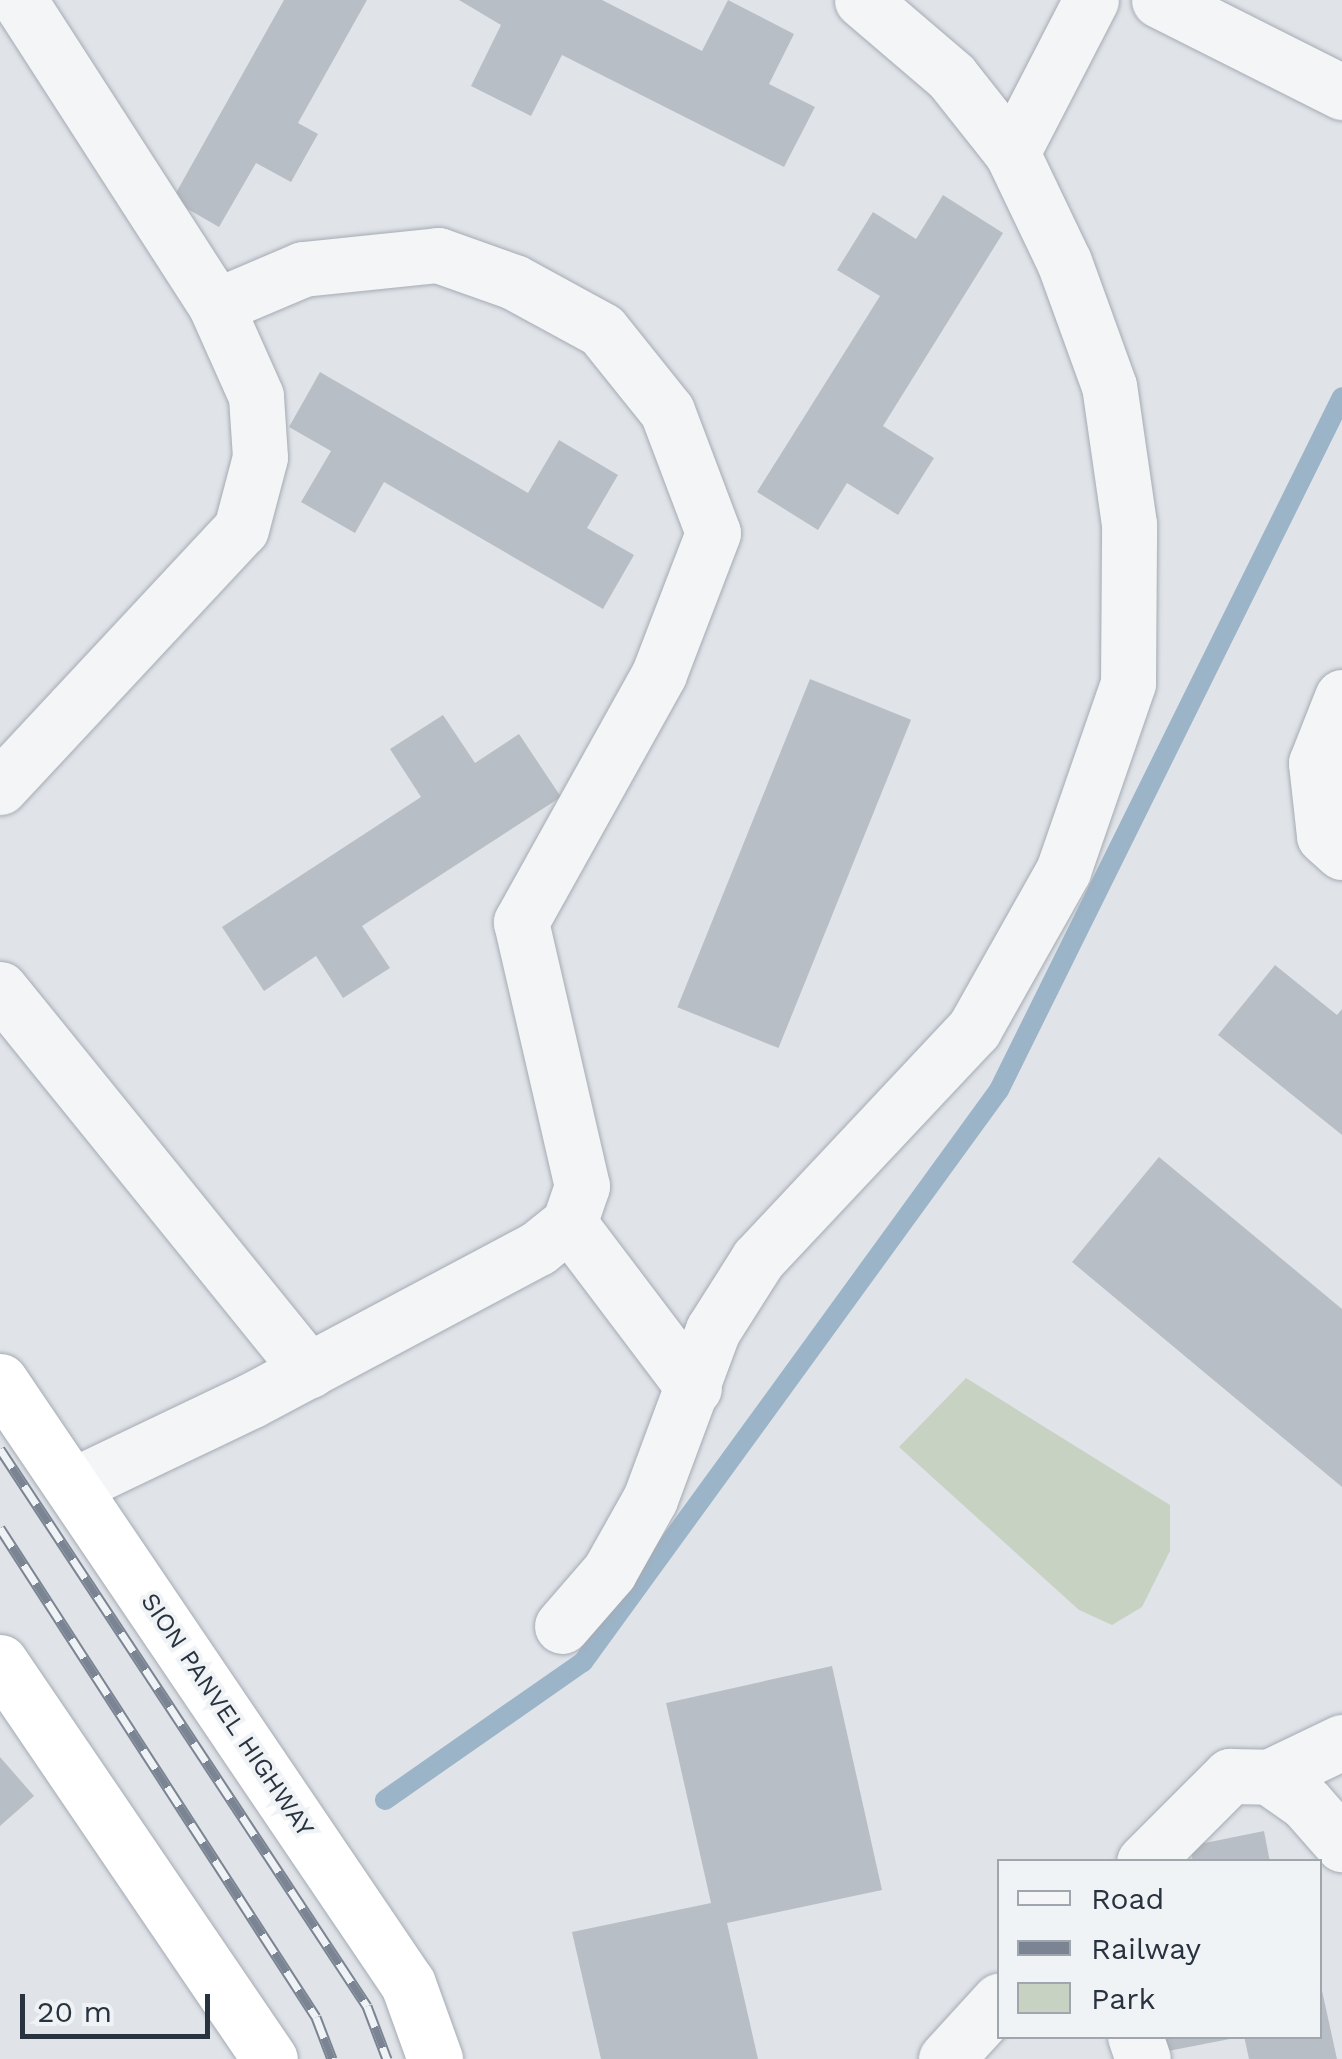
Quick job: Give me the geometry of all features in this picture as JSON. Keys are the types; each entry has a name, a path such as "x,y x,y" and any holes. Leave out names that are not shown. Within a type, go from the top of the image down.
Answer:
{"highway":[{"name":"SION PANVEL HIGHWAY","path":"0,1381 408,1984 435,2059"},
{"path":"0,1662 270,2059"}],"street":[{"path":"0,787 241,529 260,458 256,396 216,306 19,0"},
{"path":"562,1626 609,1572 650,1499 713,1330 758,1258 974,1030 1063,871 1128,683 1129,524 1109,386 1064,262 1012,153 951,76 862,0"},
{"path":"1012,153 1091,0"},
{"path":"1159,0 1342,92"},
{"path":"72,1486 308,1370 538,1248 569,1223 582,1186 521,922 659,674 713,533 668,411 602,330 514,282 438,256 303,269 216,306"},
{"path":"1342,696 1316,763 1324,836 1342,852"},
{"path":"0,989 308,1370"},
{"path":"569,1223 694,1388"},
{"path":"1147,1859 1230,1776 1269,1777 1342,1742"},
{"path":"1269,1777 1306,1803 1342,1844"},
{"path":"946,2059 997,2004"}],"green space":[{"path":"966,1378 1170,1505 1170,1551 1142,1607 1112,1625 1079,1610 899,1447"}],"building":[{"path":"284,0 367,0 298,123 318,134 291,182 256,163 219,227 172,200"},
{"path":"459,0 602,0 702,51 728,0 794,34 769,84 815,107 784,167 562,55 531,116 471,86 501,25"},
{"path":"943,195 1003,233 883,426 934,458 898,515 847,483 818,530 757,492 880,296 837,270 873,212 916,239"},
{"path":"320,372 528,493 559,440 618,475 587,528 634,555 603,609 384,482 355,533 301,502 331,451 289,427"},
{"path":"810,679 911,720 778,1048 677,1007"},
{"path":"443,715 475,763 519,734 561,797 362,926 390,968 343,998 316,956 264,991 222,927 421,797 390,749"},
{"path":"1275,965 1337,1015 1342,1009 1342,1135 1218,1035"},
{"path":"1159,1157 1342,1309 1342,1487 1072,1262"},
{"path":"832,1666 882,1890 727,1923 758,2059 601,2059 572,1932 711,1903 666,1703"},
{"path":"0,1757 34,1796 0,1826"},
{"path":"1264,1831 1269,1859 1192,1859 1190,1846"},
{"path":"1322,1991 1337,2059 1249,2059 1245,2039 1322,2039"},
{"path":"1166,2039 1230,2039 1168,2051"}],"waterway":[{"path":"385,1800 583,1662 999,1090 1342,397"}],"railway":[{"path":"0,1449 367,2006 387,2059"},
{"path":"0,1528 316,2017 332,2059"}]}
